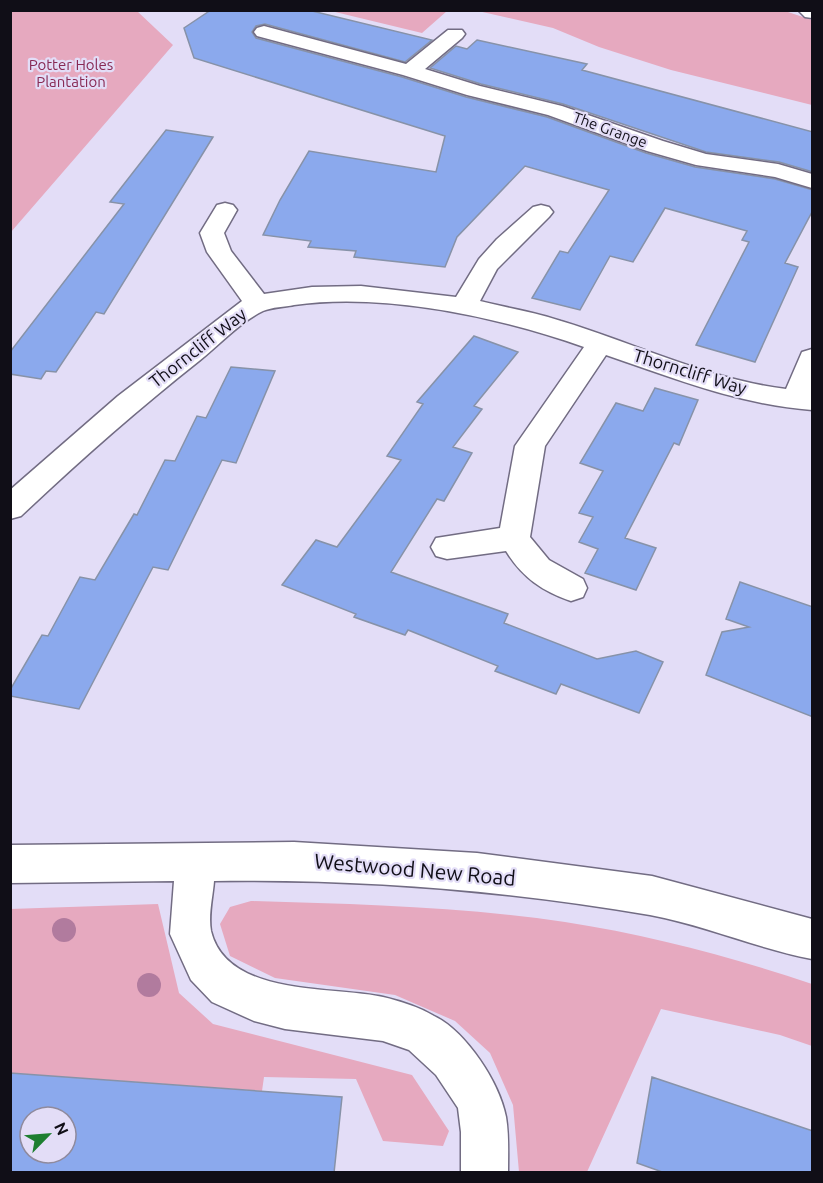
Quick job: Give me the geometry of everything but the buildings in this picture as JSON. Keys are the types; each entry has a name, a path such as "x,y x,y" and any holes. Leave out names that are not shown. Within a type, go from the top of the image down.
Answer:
{"street":[{"path":"807,10 813,13"},
{"name":"The Grange","path":"264,32 410,71 474,91 555,110 655,146 704,160 778,171 813,181"},
{"path":"410,71 455,34"},
{"path":"225,210 212,233 219,252 257,303"},
{"path":"465,306 482,269 500,248 541,212"},
{"name":"Thorncliff Way","path":"10,508 128,402 257,303 330,294 361,294 465,306 550,327 690,374 767,396 805,400"},
{"path":"571,588 549,579 528,559 514,538 530,446 600,344"},
{"path":"805,400 813,358"},
{"path":"447,547 514,538"},
{"path":"196,861 191,932 202,959 218,981 243,995 282,1008 381,1019 413,1028 442,1048 467,1078 483,1116 484,1173"},
{"name":"Westwood New Road","path":"10,864 294,861 477,872 652,896 813,939"}],"green space":[{"name":"Potter Holes Plantation","path":"11,10 137,11 173,45 11,232"},
{"path":"331,11 447,11 422,33"},
{"path":"478,11 785,11 812,20 812,105 671,70 599,47 553,28"},
{"path":"251,901 409,907 527,917 628,933 690,948 812,984 812,1046 780,1035 661,1009 587,1172 519,1172 513,1105 490,1053 455,1021 395,995 275,978 230,956 220,924 230,907"},
{"path":"158,904 179,993 213,1024 412,1075 449,1131 443,1146 383,1141 356,1079 264,1077 262,1091 11,1073 10,909"}]}
